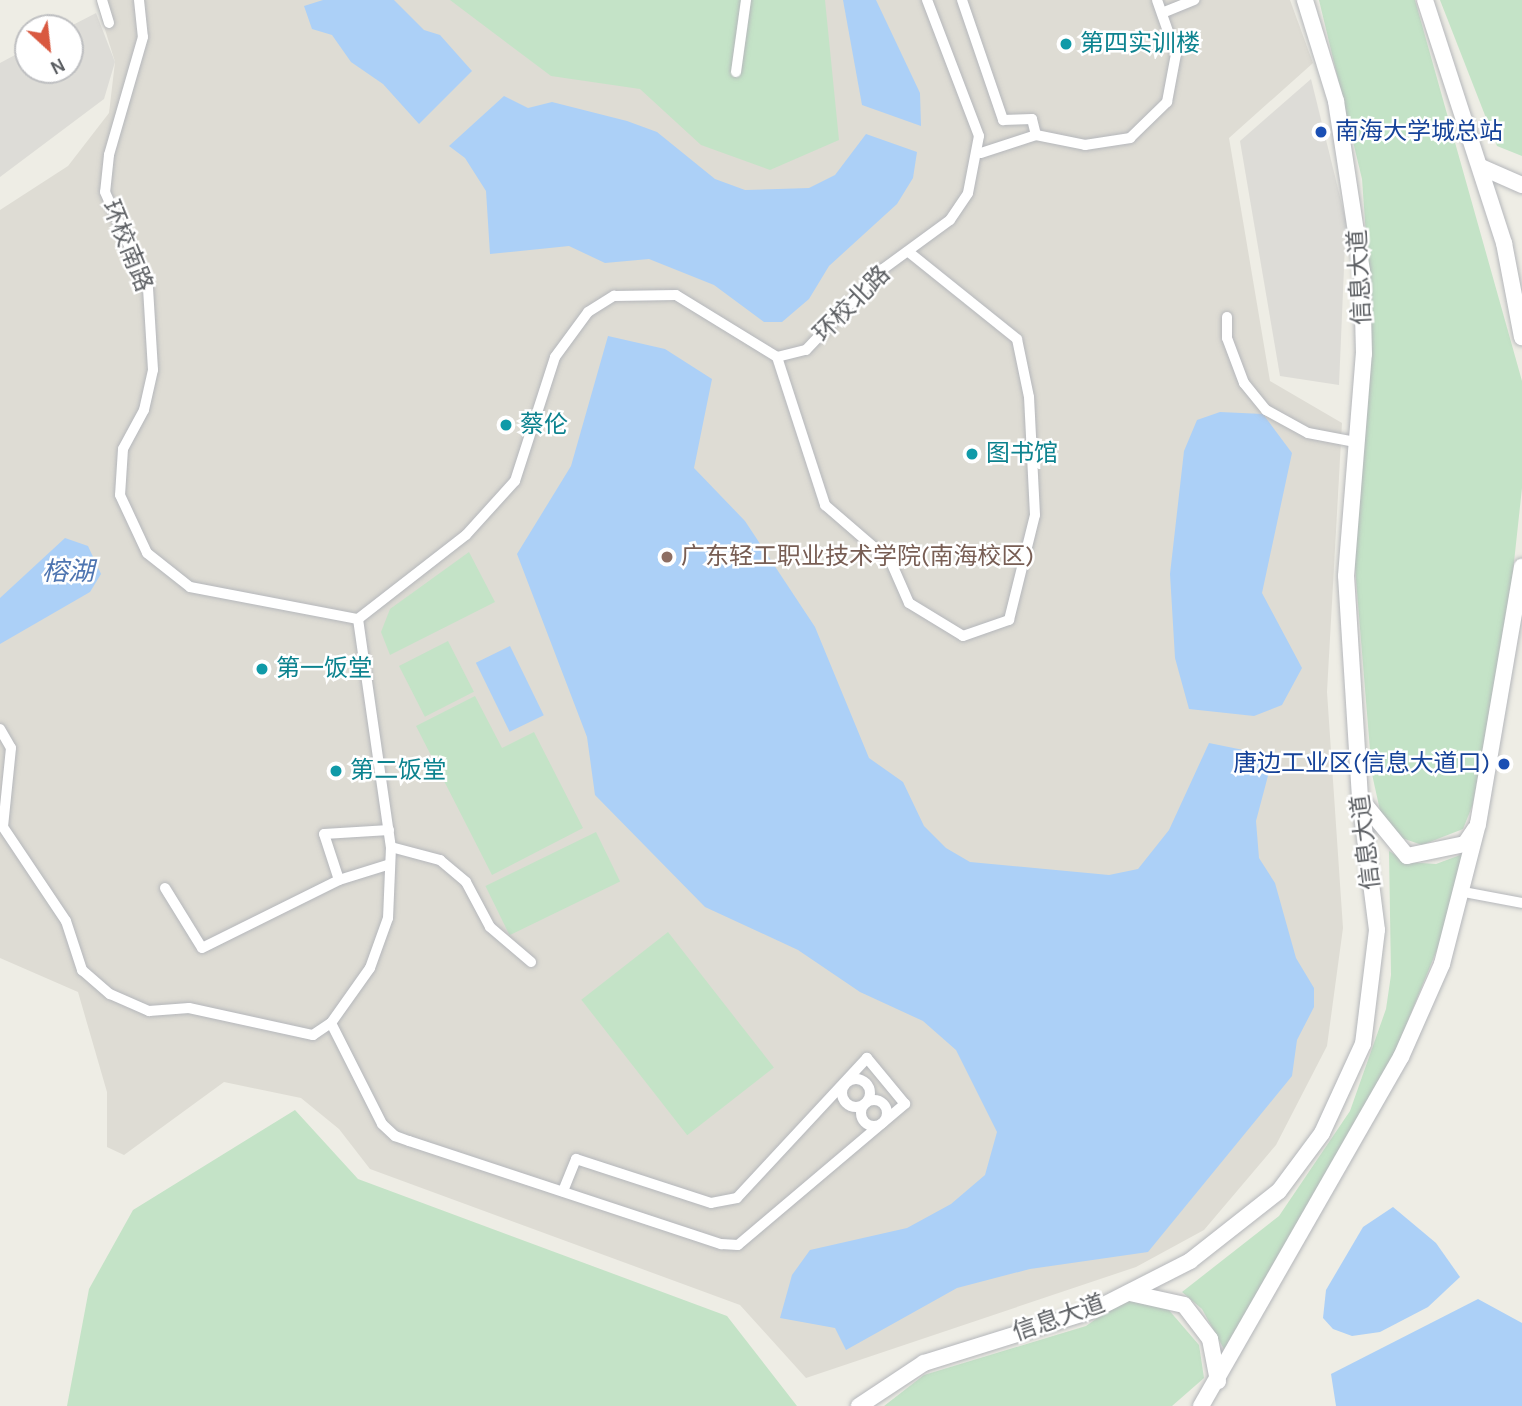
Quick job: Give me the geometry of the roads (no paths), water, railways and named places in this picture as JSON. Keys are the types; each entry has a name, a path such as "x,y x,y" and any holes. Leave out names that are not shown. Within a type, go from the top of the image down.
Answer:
{"main road":[{"name":"信息大道","path":"859,1406 924,1363 1094,1310 1190,1261 1279,1191 1322,1133 1363,1044 1377,930 1360,798 1346,576 1364,354 1355,208 1336,101 1305,0"},
{"path":"1424,0 1481,167 1519,299 1522,337"},
{"path":"1481,167 1522,185"},
{"path":"1201,1406 1218,1381 1401,1057 1442,964 1464,892 1478,824 1522,567"},
{"path":"1360,798 1407,856 1465,844 1478,824"},
{"path":"1128,1293 1184,1305 1210,1339 1218,1381"}],"street":[{"path":"102,0 109,23"},
{"name":"环校南路","path":"139,0 141,50 109,155 105,192 148,288 153,370 144,410 123,449 120,495 147,553 190,587 358,619"},
{"path":"736,72 746,0"},
{"path":"927,0 968,98 981,153 1035,135 1086,145 1130,138 1167,102 1177,54 1157,0"},
{"path":"962,0 1003,120 1032,119 1035,135"},
{"path":"1162,13 1195,0"},
{"name":"环校北路","path":"778,357 806,349 883,269 910,253 950,220 968,193 981,153"},
{"path":"0,729 11,748 4,761 3,827 13,850 66,921 82,970 110,994 149,1011 189,1008 313,1035 331,1023 370,968 388,918 391,847 358,619 466,535 515,481 555,357 569,332 605,301 648,292 676,295 778,357 798,437 825,505 891,562 909,603 963,636 1009,620 1035,515 1029,397 1017,339 910,253"},
{"path":"1227,317 1227,338 1244,383 1266,410 1308,433 1355,442"},
{"path":"339,880 324,834 389,830"},
{"path":"391,847 440,860 466,882 490,927 531,962"},
{"path":"165,888 202,948 339,880 390,864"},
{"path":"1464,892 1522,903"},
{"path":"331,1023 382,1124 395,1136 563,1192 738,1245 905,1104 867,1058 737,1198 710,1202 576,1159 563,1192"},
{"path":"847,1081 868,1085 864,1122 882,1123"},
{"path":"847,1081 845,1102 885,1107 882,1123"}],"water":[{"path":"323,0 394,0 424,30 440,35 472,71 419,124 383,84 351,62 332,35 312,29 304,6"},
{"path":"843,0 876,0 920,93 921,126 862,105"},
{"path":"504,96 528,108 552,102 627,121 657,132 715,179 745,190 809,188 835,175 866,134 917,152 913,178 897,204 829,266 809,299 782,322 764,322 714,285 649,259 605,263 569,246 490,254 486,191 465,158 449,146"},
{"path":"608,336 665,349 712,379 694,468 745,521 815,627 869,758 903,782 924,826 946,848 970,862 1109,875 1138,869 1169,830 1209,743 1263,754 1269,772 1256,821 1259,858 1275,883 1296,958 1314,988 1314,1007 1297,1040 1292,1076 1148,1252 1030,1269 957,1288 846,1350 835,1328 780,1318 792,1275 810,1250 907,1228 951,1204 985,1175 997,1132 956,1050 923,1021 860,992 798,950 705,907 595,795 587,737 517,554 571,466"},
{"path":"1220,412 1263,414 1292,453 1262,593 1302,668 1282,705 1254,716 1189,709 1175,658 1170,574 1184,451 1197,420"},
{"name":"榕湖","path":"65,538 88,546 101,574 90,592 0,644 0,598"},
{"path":"510,646 544,715 510,732 476,663"},
{"path":"1393,1207 1436,1243 1460,1277 1428,1307 1380,1332 1352,1336 1333,1329 1323,1318 1326,1290 1363,1227"},
{"path":"1478,1299 1522,1323 1522,1406 1336,1406 1331,1374"}],"place":[{"name":"第四实训楼","path":"1066,44"},
{"name":"南海大学城总站","path":"1321,132"},
{"name":"蔡伦","path":"506,425"},
{"name":"图书馆","path":"972,454"},
{"name":"广东轻工职业技术学院(南海校区)","path":"667,557"},
{"name":"第一饭堂","path":"262,669"},
{"name":"唐边工业区(信息大道口)","path":"1504,764"},
{"name":"第二饭堂","path":"336,771"}]}
